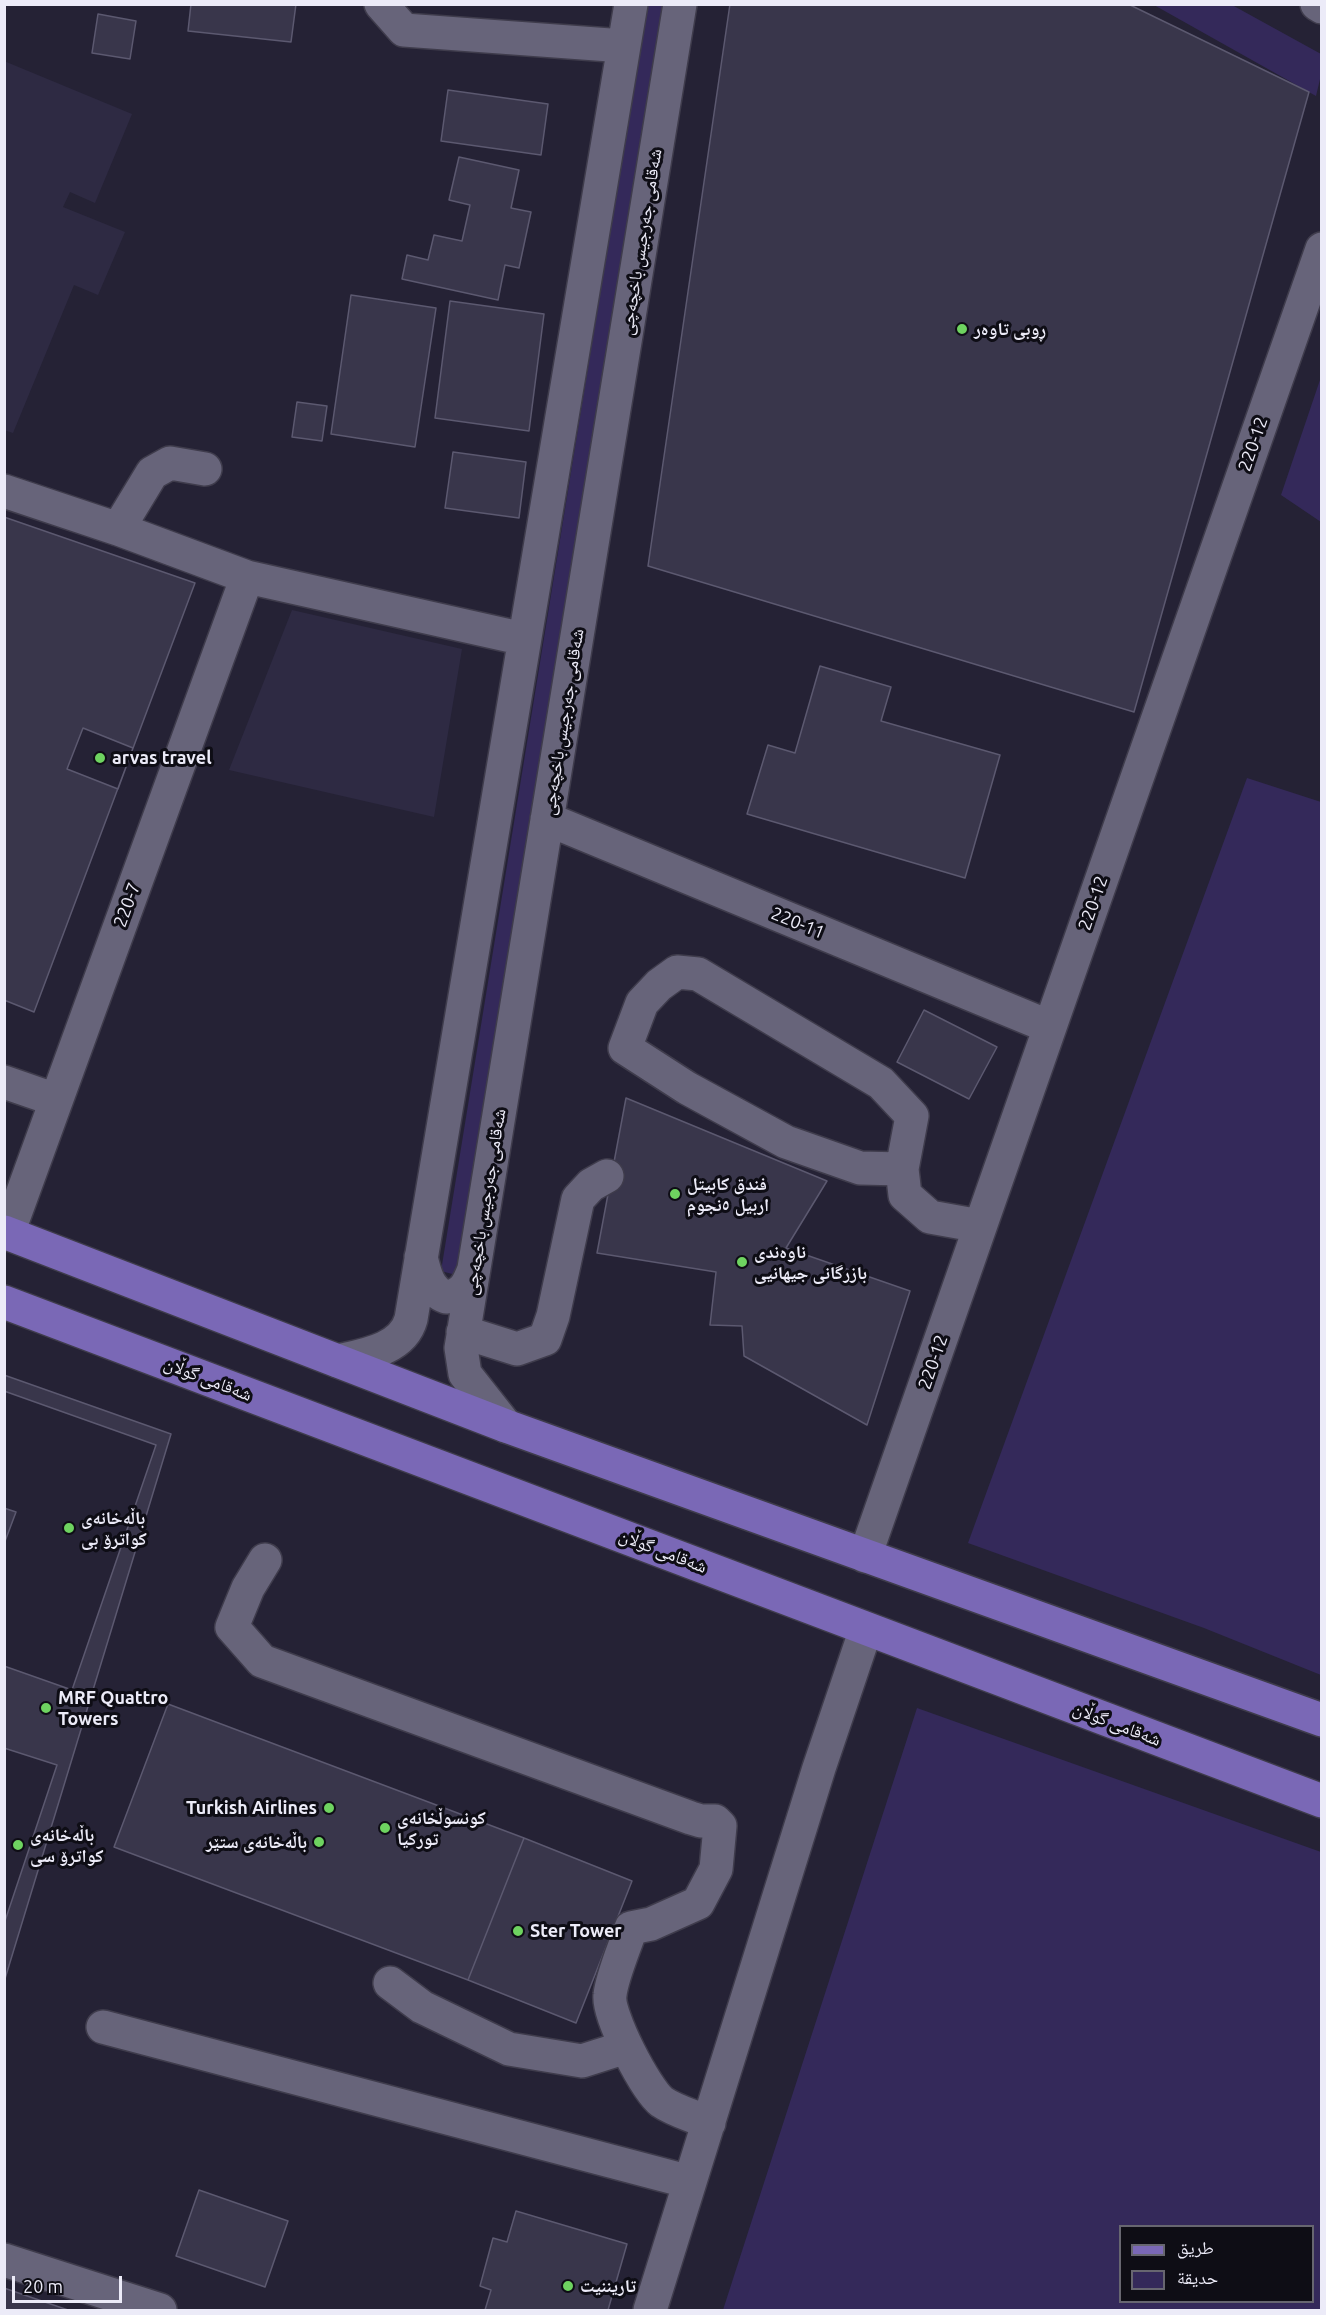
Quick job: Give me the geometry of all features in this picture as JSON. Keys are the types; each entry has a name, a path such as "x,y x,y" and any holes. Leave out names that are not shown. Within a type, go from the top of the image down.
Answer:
{"main road":[{"path":"6,1233 506,1426 1322,1720"},
{"name":"شەقامی گوڵان","path":"4,1302 1322,1801"}],"street":[{"path":"381,4 404,30 624,46"},
{"path":"338,1361 364,1356 382,1349 406,1332 411,1319 631,4"},
{"name":"شەقامی جەرجیس باخچەچی","path":"506,1426 465,1374 461,1357 463,1332 680,4"},
{"path":"1317,4 1322,7"},
{"name":"220-12","path":"865,1556 1322,249"},
{"path":"118,529 152,474 170,463 205,469"},
{"path":"4,491 118,529 247,577 524,639"},
{"name":"220-7","path":"6,1233 247,577"},
{"name":"220-11","path":"547,819 1050,1027"},
{"path":"902,1169 860,1168 786,1142 687,1088 625,1048 642,1003 659,985 677,972 698,974 880,1083 912,1116 902,1169 905,1195 930,1217 980,1226"},
{"path":"4,1082 56,1100"},
{"path":"463,1332 517,1349 545,1339 553,1316 578,1199 591,1185 607,1176"},
{"path":"421,1257 429,1282 434,1290 446,1297 456,1295 467,1287 474,1269"},
{"path":"265,1560 248,1588 232,1627 262,1661 691,1818 715,1821 720,1826 716,1869 698,1903 651,1924 631,1928 610,1996 612,2009 626,2047 661,2102 709,2123"},
{"path":"650,2310 819,1768 866,1629"},
{"path":"390,1983 422,2007 509,2049 582,2061 626,2047"},
{"path":"103,2027 690,2182"},
{"path":"4,2260 160,2310"}],"shaded area":[{"path":"4,61 132,114 95,203 70,192 63,207 125,232 98,295 74,285 13,433 4,430"},
{"path":"292,610 462,649 434,817 229,770"}],"green space":[{"path":"647,5 663,5 456,1275 441,1271"},
{"path":"1154,5 1232,5 1321,54 1321,75 1316,96"},
{"path":"1321,377 1321,522 1281,495"},
{"path":"1247,778 1321,802 1321,1675 1204,1628 968,1543"},
{"path":"917,1708 1321,1852 1321,2310 723,2310"}],"building":[{"path":"191,4 296,4 291,42 188,31"},
{"name":"ڕوبی تاوەر","path":"730,4 1128,4 1309,92 1134,712 648,566"},
{"path":"98,14 136,21 130,59 92,53"},
{"path":"448,90 548,104 541,155 441,141"},
{"path":"459,157 519,170 511,208 531,212 519,268 505,265 498,300 402,279 407,255 428,260 434,235 462,241 470,205 449,200"},
{"path":"351,295 436,308 415,447 331,434"},
{"path":"450,301 544,314 529,431 435,418"},
{"path":"297,402 327,406 322,441 292,437"},
{"path":"453,452 526,462 519,518 445,508"},
{"path":"4,517 195,583 34,1012 4,1000"},
{"path":"820,666 891,687 881,721 1000,755 965,878 747,814 768,745 795,753"},
{"name":"arvas travel","path":"83,728 133,748 118,789 67,769"},
{"path":"924,1010 997,1047 969,1099 897,1062"},
{"name":"ناوەندی بازرگانی جیهانیی","path":"626,1098 827,1181 786,1248 910,1291 867,1425 744,1356 742,1326 710,1325 716,1272 597,1253"},
{"name":"MRF Quattro Towers","path":"4,1375 171,1434 4,1982"},
{"name":"باڵەخانەی کواترۆ بی","path":"4,1391 156,1445 72,1690 4,1666 4,1544 16,1512 4,1508"},
{"name":"باڵەخانەی ستێر","path":"168,1704 524,1838 468,1980 114,1847"},
{"name":"باڵەخانەی کواترۆ سی","path":"4,1748 57,1765 4,1924"},
{"path":"524,1838 632,1881 576,2023 468,1980"},
{"path":"199,2190 288,2221 265,2287 176,2256"},
{"path":"516,2211 627,2244 608,2310 485,2310 491,2290 480,2286 493,2238 507,2242"},
{"path":"4,2288 68,2310 4,2310"}],"place":[{"name":"ڕوبی تاوەر","path":"962,329"},
{"name":"arvas travel","path":"100,758"},
{"name":"فندق كابيتل اربيل ٥نجوم","path":"675,1194"},
{"name":"ناوەندی بازرگانی جیهانیی","path":"742,1262"},
{"name":"باڵەخانەی کواترۆ بی","path":"69,1528"},
{"name":"MRF Quattro Towers","path":"46,1708"},
{"name":"Turkish Airlines","path":"329,1808"},
{"name":"کونسوڵخانەی تورکیا","path":"385,1828"},
{"name":"باڵەخانەی ستێر","path":"319,1842"},
{"name":"باڵەخانەی کواترۆ سی","path":"18,1845"},
{"name":"Ster Tower","path":"518,1931"},
{"name":"تاریننیت","path":"568,2286"}]}
